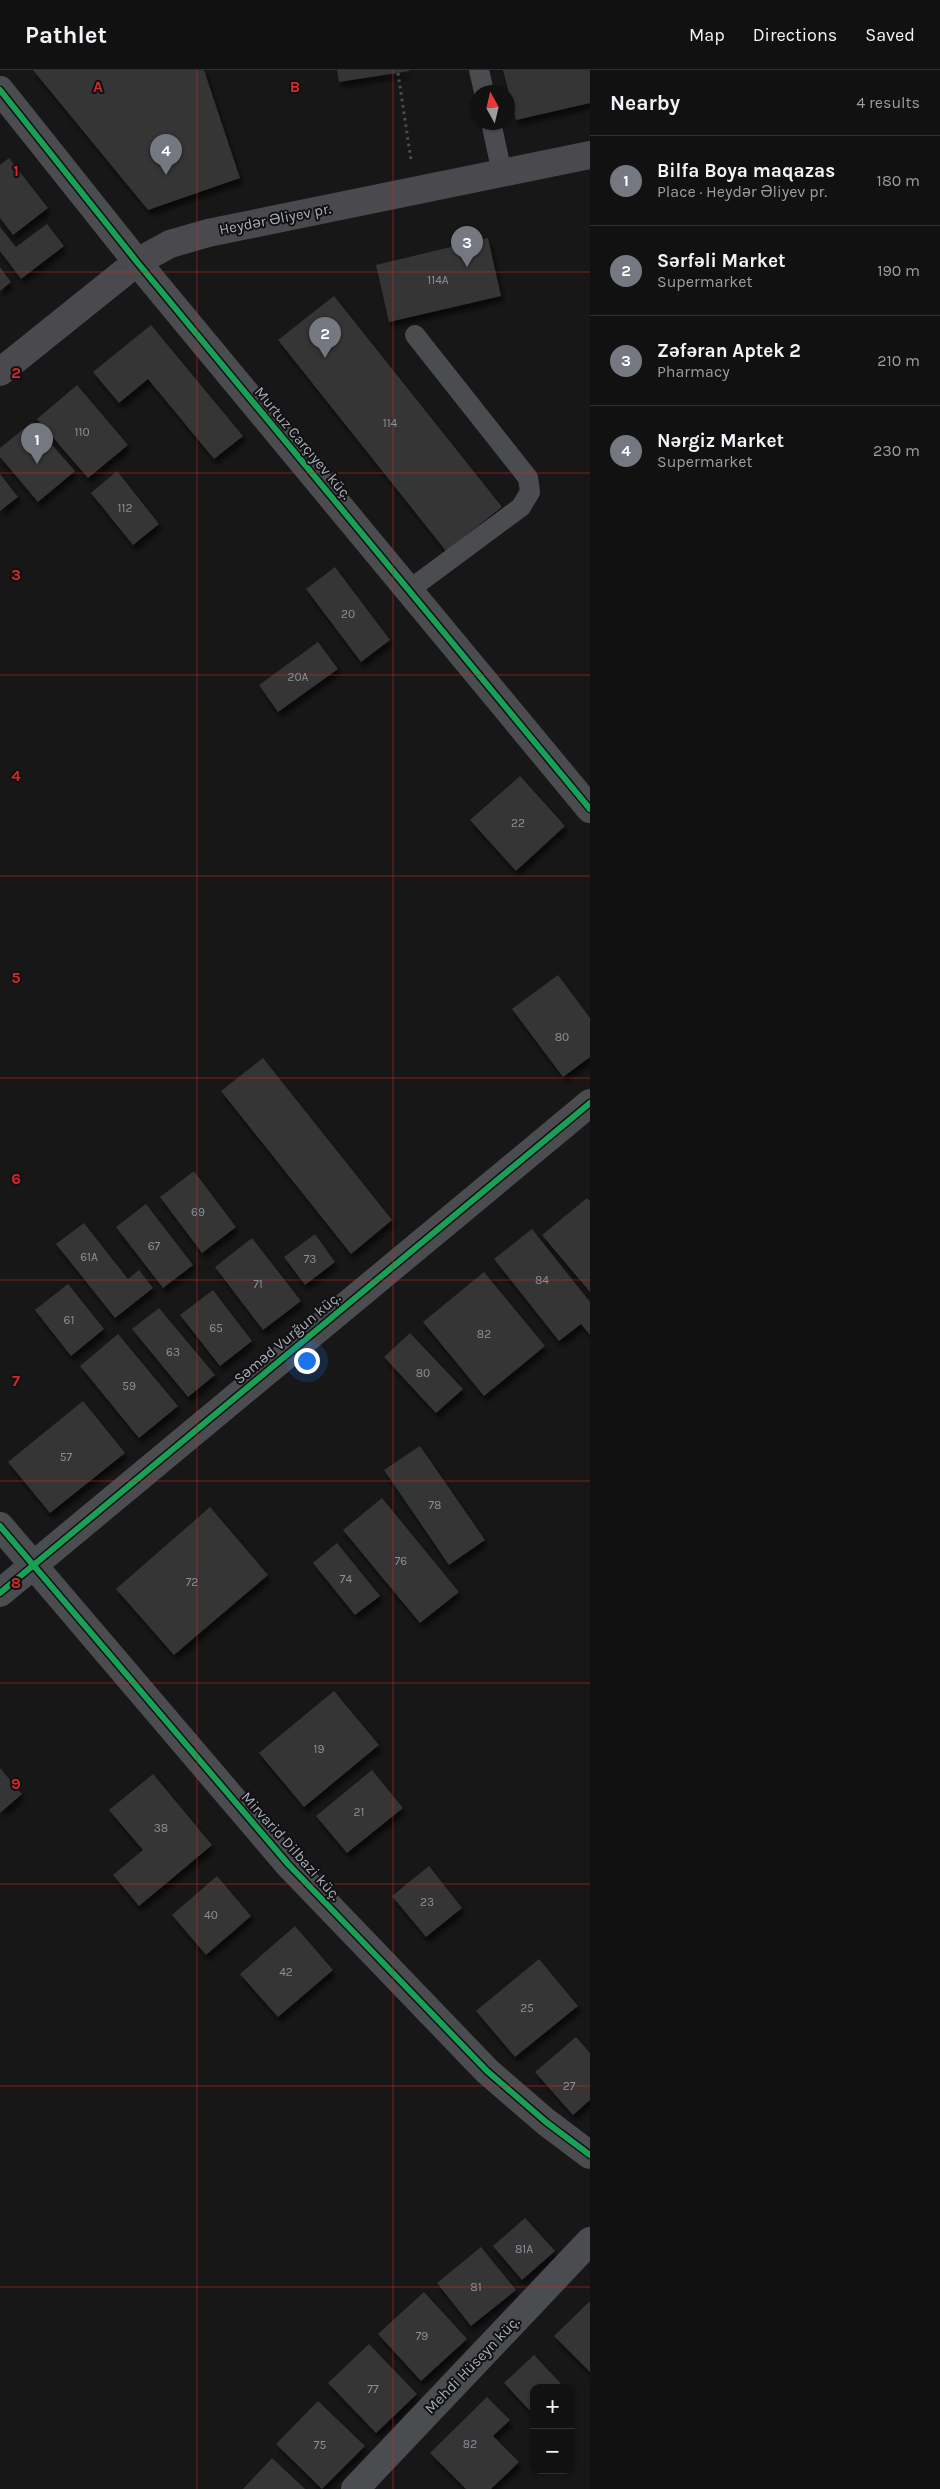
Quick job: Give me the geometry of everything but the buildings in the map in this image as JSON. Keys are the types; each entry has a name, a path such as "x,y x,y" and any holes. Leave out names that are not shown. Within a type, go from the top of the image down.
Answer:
{"main road":[{"name":"Heydər Əliyev pr.","path":"0,372 137,262 170,244 208,233 590,155"}],"street":[{"name":"Murtuz Carçıyev küç.","path":"0,90 137,262 590,809"},
{"name":"Səməd Vurğun küç.","path":"0,1593 590,1103"},
{"name":"Mirvarid Dilbazi küç.","path":"0,1526 288,1864 487,2071 546,2122 590,2155"},
{"name":"Mehdi Hüseyn küç.","path":"355,2489 590,2241"}],"lane":[{"path":"479,70 482,85"},
{"path":"493,130 502,173"},
{"path":"409,590 521,507 530,492 528,478 415,335"}],"path":[{"path":"398,73 415,191"}],"cycle path":[{"path":"0,90 137,262 590,809"},
{"path":"0,1593 590,1103"},
{"path":"0,1526 288,1864 487,2071 546,2122 590,2155"}],"place":[{"name":"Nərgiz Market","path":"166,175"},
{"name":"Zəfəran Aptek 2","path":"467,267"},
{"name":"Sərfəli Market","path":"325,358"},
{"name":"Bilfa Boya maqazas","path":"37,464"}]}
